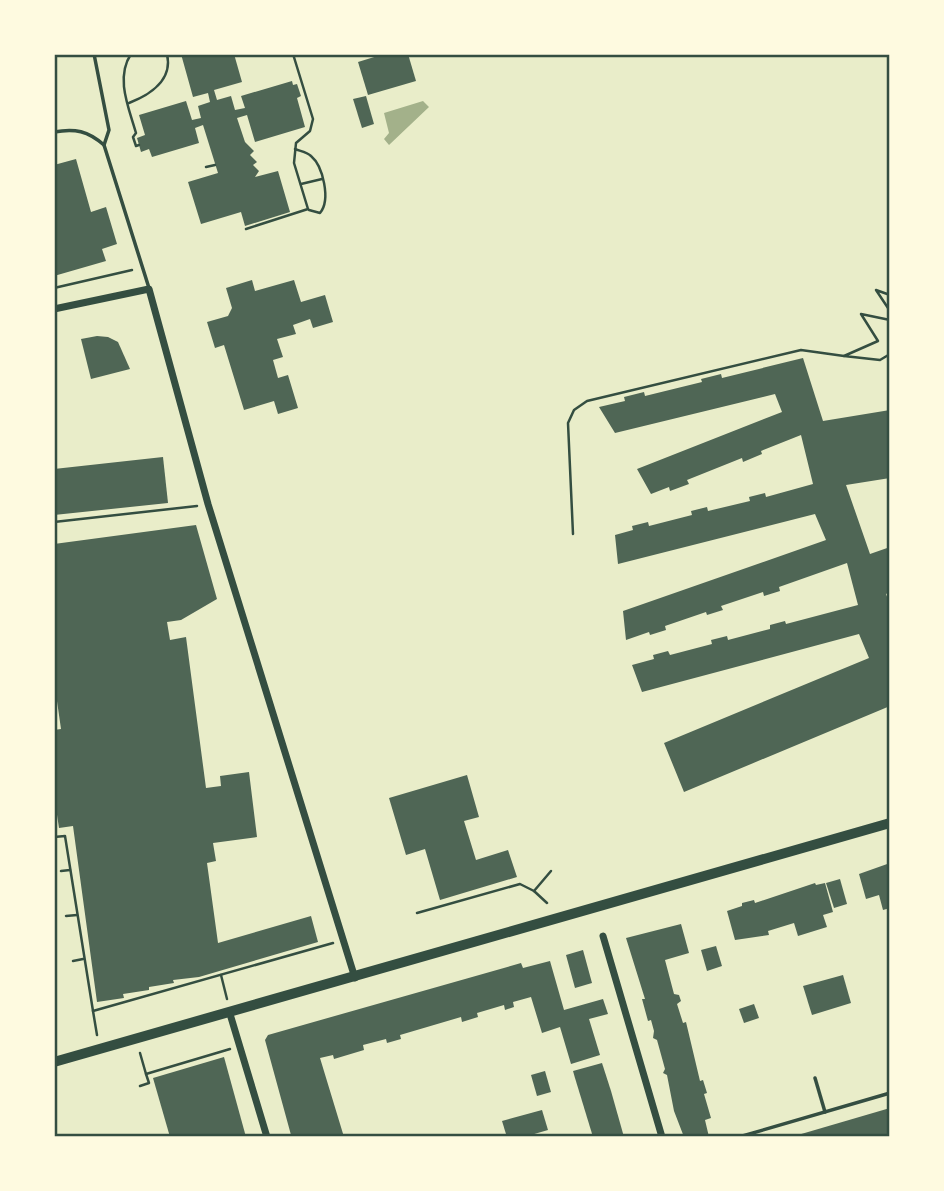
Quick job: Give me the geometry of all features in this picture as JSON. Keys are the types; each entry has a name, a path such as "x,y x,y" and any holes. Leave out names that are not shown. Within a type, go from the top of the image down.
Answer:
{"main road":[{"path":"54,1062 890,824"}],"street":[{"path":"54,309 149,289 208,504 355,978"},
{"path":"603,936 662,1137"},
{"path":"230,1014 267,1137"}],"lane":[{"path":"94,54 109,130 104,145"},
{"path":"54,132 70,129 92,134 104,145 149,289"},
{"path":"815,1078 825,1112"},
{"path":"739,1137 890,1093"}],"path":[{"path":"131,54 123,72 136,133 133,137 136,146 139,145"},
{"path":"129,103 159,85 166,74 167,54"},
{"path":"293,54 313,119 313,127 296,143 294,163 308,209"},
{"path":"246,229 308,209 320,213 324,209 322,179 310,155 295,149"},
{"path":"206,167 215,165"},
{"path":"301,184 322,179"},
{"path":"54,288 142,268"},
{"path":"890,295 876,290 890,311"},
{"path":"844,356 878,341 861,314 890,320"},
{"path":"573,534 568,423 574,410 587,401 801,350 880,360 890,354"},
{"path":"54,522 208,504"},
{"path":"54,837 65,836 93,1011 102,1049"},
{"path":"61,871 70,870"},
{"path":"534,891 551,871"},
{"path":"417,913 520,884 534,891 547,903"},
{"path":"66,916 78,915"},
{"path":"93,1011 342,940"},
{"path":"73,961 85,959"},
{"path":"221,975 230,1014"},
{"path":"136,1039 149,1083 140,1086"},
{"path":"146,1074 239,1046"}],"shaded area":[{"path":"423,101 429,107 389,145 384,139 389,133 384,113"}],"building":[{"path":"181,54 234,54 242,82 214,90 217,100 231,96 235,110 245,108 241,96 292,81 293,85 297,84 301,96 297,98 305,127 255,142 247,115 237,118 245,142 254,151 250,155 257,162 253,165 259,171 255,177 278,171 290,212 245,226 241,212 201,224 188,182 218,173 203,125 195,128 199,143 152,157 149,149 141,152 137,138 145,135 139,115 186,101 192,120 201,118 198,106 210,102 208,93 193,97"},
{"path":"384,54 408,54 416,81 368,95 358,62"},
{"path":"366,96 374,124 362,128 353,99"},
{"path":"76,159 91,212 106,207 117,244 102,249 106,261 54,276 54,165"},
{"path":"252,280 255,291 294,280 301,302 325,295 333,322 313,328 310,319 293,325 296,334 277,339 283,357 273,360 278,378 288,375 298,408 278,414 274,401 244,410 224,345 215,348 207,322 228,316 232,308 226,288"},
{"path":"97,336 118,342 130,369 91,379 81,339"},
{"path":"803,358 823,421 890,410 890,478 846,485 870,554 890,547 890,592 886,594 890,605 890,706 684,792 664,743 869,658 859,634 642,692 632,665 654,659 653,655 668,651 670,655 712,644 711,640 727,636 728,640 770,629 770,625 785,621 786,624 858,605 847,563 779,587 780,591 764,596 763,592 721,606 723,610 707,615 706,612 665,626 666,630 650,635 649,632 626,640 623,611 826,540 815,514 618,564 615,535 633,530 632,526 648,522 649,526 692,515 691,511 707,507 708,511 750,501 749,497 765,493 766,497 813,484 801,435 761,451 762,454 743,462 742,458 687,480 689,484 670,491 669,487 651,494 637,469 782,412 775,394 615,433 599,407 625,401 624,397 644,392 645,396 702,382 701,379 721,374 722,378"},
{"path":"163,457 168,503 54,515 54,469"},
{"path":"196,525 217,599 181,620 167,622 170,640 186,637 206,788 221,786 220,776 249,772 257,837 213,843 216,861 207,863 218,943 311,916 318,942 199,977 173,980 174,983 123,994 124,998 97,1002 73,826 59,828 54,795 54,730 61,729 54,680 54,544"},
{"path":"467,775 479,817 464,821 476,860 508,850 517,877 440,900 425,849 406,855 389,798"},
{"path":"890,863 890,908 883,910 879,895 866,899 859,874"},
{"path":"840,879 847,904 834,908 826,883"},
{"path":"815,883 825,883 833,912 823,915 827,927 798,936 794,923 768,931 769,935 735,940 727,911 742,906 742,903 754,900 755,903"},
{"path":"681,924 689,953 665,960 674,994 679,995 681,1001 677,1004 683,1023 686,1022 700,1081 703,1080 707,1093 704,1094 711,1118 705,1120 709,1137 684,1137 674,1111 667,1075 663,1073 665,1069 657,1040 653,1038 654,1031 651,1020 648,1021 642,999 645,999 626,938"},
{"path":"716,946 722,966 707,971 701,950"},
{"path":"583,950 592,983 575,988 566,955"},
{"path":"550,961 564,1010 603,999 608,1014 589,1019 600,1055 571,1064 560,1027 542,1033 531,997 513,1002 514,1007 505,1010 504,1005 477,1013 478,1017 462,1022 461,1017 400,1035 401,1039 387,1043 386,1039 363,1045 364,1050 334,1059 333,1055 320,1058 344,1137 291,1135 265,1040 268,1035 521,963 523,968"},
{"path":"843,975 851,1003 812,1015 803,986"},
{"path":"754,1004 759,1018 744,1023 739,1009"},
{"path":"224,1057 246,1137 170,1137 153,1078"},
{"path":"602,1063 624,1137 593,1137 575,1078 573,1071"},
{"path":"545,1071 551,1092 537,1096 531,1075"},
{"path":"890,1108 890,1134 879,1137 791,1137"},
{"path":"542,1110 548,1130 524,1137 506,1134 502,1121"}]}
